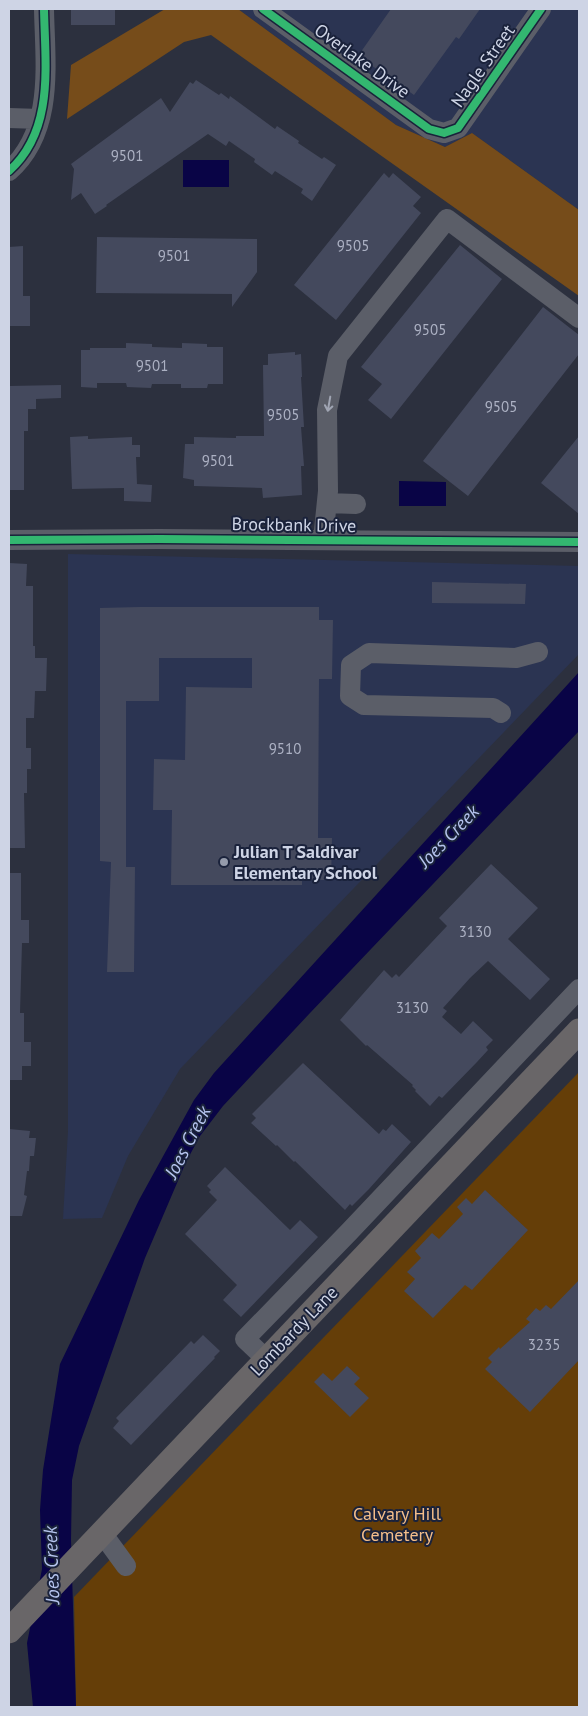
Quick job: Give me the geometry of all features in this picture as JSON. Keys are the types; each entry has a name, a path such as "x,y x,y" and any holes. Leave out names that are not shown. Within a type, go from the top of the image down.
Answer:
{"main road":[{"name":"Lombardy Lane","path":"9,1630 579,1031"}],"street":[{"path":"9,171 23,157 32,140 40,119 45,97 44,9"},
{"name":"Overlake Drive","path":"263,9 430,129 444,133"},
{"name":"Nagle Street","path":"444,133 458,128 541,9"},
{"path":"9,118 40,119"},
{"path":"323,540 327,503 327,410 338,356 447,219 579,318"},
{"path":"327,503 356,504"},
{"name":"Brockbank Drive","path":"9,540 579,542"},
{"path":"501,713 493,708 364,705 350,696 351,665 369,653 516,658 538,652"},
{"path":"267,1360 245,1338 579,989"},
{"path":"432,1144 452,1165"},
{"path":"348,1232 370,1252"},
{"path":"98,1537 126,1566"}],"shaded area":[{"path":"165,9 238,9 396,125 445,147 472,133 579,210 579,296 211,35 184,42 67,119 71,65"},
{"path":"238,9 579,9 579,210 472,133 445,147 396,125"},
{"name":"Julian T Saldivar Elementary School","path":"68,554 579,566 579,654 180,1069 128,1156 102,1218 63,1219 68,1131"}],"green space":[{"name":"Calvary Hill Cemetery","path":"579,1072 579,1707 76,1707 74,1597"}],"water":[{"path":"183,160 229,160 229,187 183,187"},
{"path":"399,481 446,482 446,506 399,506"},
{"name":"Joes Creek","path":"579,672 579,731 223,1106 200,1136 186,1162 145,1258 79,1446 72,1480 71,1540 76,1707 33,1707 27,1643 42,1569 40,1510 43,1470 60,1364 139,1200 194,1100 214,1073"}],"building":[{"path":"71,9 115,9 115,25 71,25"},
{"path":"391,9 480,9 459,39 456,37 414,95 358,56"},
{"path":"196,80 219,95 221,93 229,99 230,96 275,129 277,126 322,159 324,157 336,165 312,201 301,193 303,189 275,171 272,175 254,162 255,159 229,141 226,146 208,134 95,214 81,193 71,200 74,169 71,164 161,98 170,112 190,82 193,84"},
{"path":"384,173 389,178 393,173 421,197 413,206 421,213 336,320 294,285"},
{"path":"97,237 257,239 257,272 232,307 232,294 96,293"},
{"path":"460,245 502,279 391,419 368,400 382,384 361,367"},
{"path":"23,246 23,296 30,296 30,326 9,326 9,247"},
{"path":"543,307 579,335 579,354 468,496 423,461"},
{"path":"126,343 152,344 152,347 182,348 182,343 207,344 207,347 223,347 223,384 208,384 207,388 181,388 181,384 152,384 151,388 127,387 126,383 97,383 97,388 81,387 81,350 90,350 90,348 126,348"},
{"path":"295,352 295,355 301,354 304,427 301,427 304,466 301,466 302,495 263,498 262,488 194,486 194,480 183,478 185,444 194,444 194,437 236,438 236,436 264,436 263,365 268,365 268,354"},
{"path":"61,385 61,398 36,399 36,409 28,409 28,431 24,431 24,490 9,490 9,386"},
{"path":"88,436 88,439 132,437 132,445 140,445 140,457 136,457 137,484 152,485 151,502 124,501 124,488 72,489 70,437"},
{"path":"579,436 579,514 541,483"},
{"path":"9,563 27,564 26,586 33,586 33,646 35,646 35,658 47,658 46,691 35,691 34,718 26,718 26,748 31,748 31,769 27,769 27,793 24,793 25,848 9,848"},
{"path":"432,582 526,584 525,604 432,603"},
{"path":"319,607 319,620 333,620 332,679 319,679 318,838 332,838 331,880 302,880 302,885 171,885 172,810 153,810 154,759 185,760 186,687 252,688 252,658 159,658 159,701 126,701 126,867 135,867 134,972 107,972 111,862 100,861 100,608"},
{"path":"491,864 538,908 508,939 550,979 530,1000 488,961 470,978 443,1008 447,1011 442,1017 461,1034 473,1021 493,1040 486,1047 488,1050 477,1062 442,1098 439,1096 430,1106 415,1091 413,1085 366,1046 340,1020 384,970 392,978 396,974 399,977 447,926 439,918"},
{"path":"9,873 21,873 21,920 29,920 29,943 22,943 20,1013 24,1013 24,1042 31,1042 31,1066 22,1066 22,1080 9,1080"},
{"path":"303,1063 379,1134 383,1129 386,1131 392,1124 411,1142 369,1189 352,1206 350,1204 345,1210 295,1161 251,1123 256,1118 252,1114"},
{"path":"9,1129 30,1131 29,1138 36,1138 34,1156 30,1156 29,1171 27,1171 24,1195 27,1196 22,1216 9,1216"},
{"path":"225,1167 290,1230 300,1220 318,1237 241,1317 223,1300 237,1285 185,1234 217,1200 209,1192 211,1190 207,1186"},
{"path":"485,1190 528,1230 472,1290 465,1285 433,1318 404,1291 415,1279 407,1272 421,1258 415,1251 432,1233 439,1239 463,1214 457,1207 466,1198 472,1204"},
{"path":"579,1280 579,1360 530,1412 485,1369 492,1362 488,1358 530,1322 526,1319 536,1308 540,1311 546,1305 551,1309"},
{"path":"203,1335 220,1351 131,1445 113,1428 119,1421 116,1418 191,1341 194,1344"},
{"path":"347,1366 360,1378 354,1384 369,1398 350,1417 314,1382 323,1373 332,1381"}],"cycle path":[{"path":"9,171 24,155 34,136 41,116 45,74 44,9"},
{"path":"263,9 429,129 444,133 458,128 541,9"},
{"path":"9,540 159,539 579,542"}],"place":[{"name":"Julian T Saldivar Elementary School","path":"224,862"}]}
